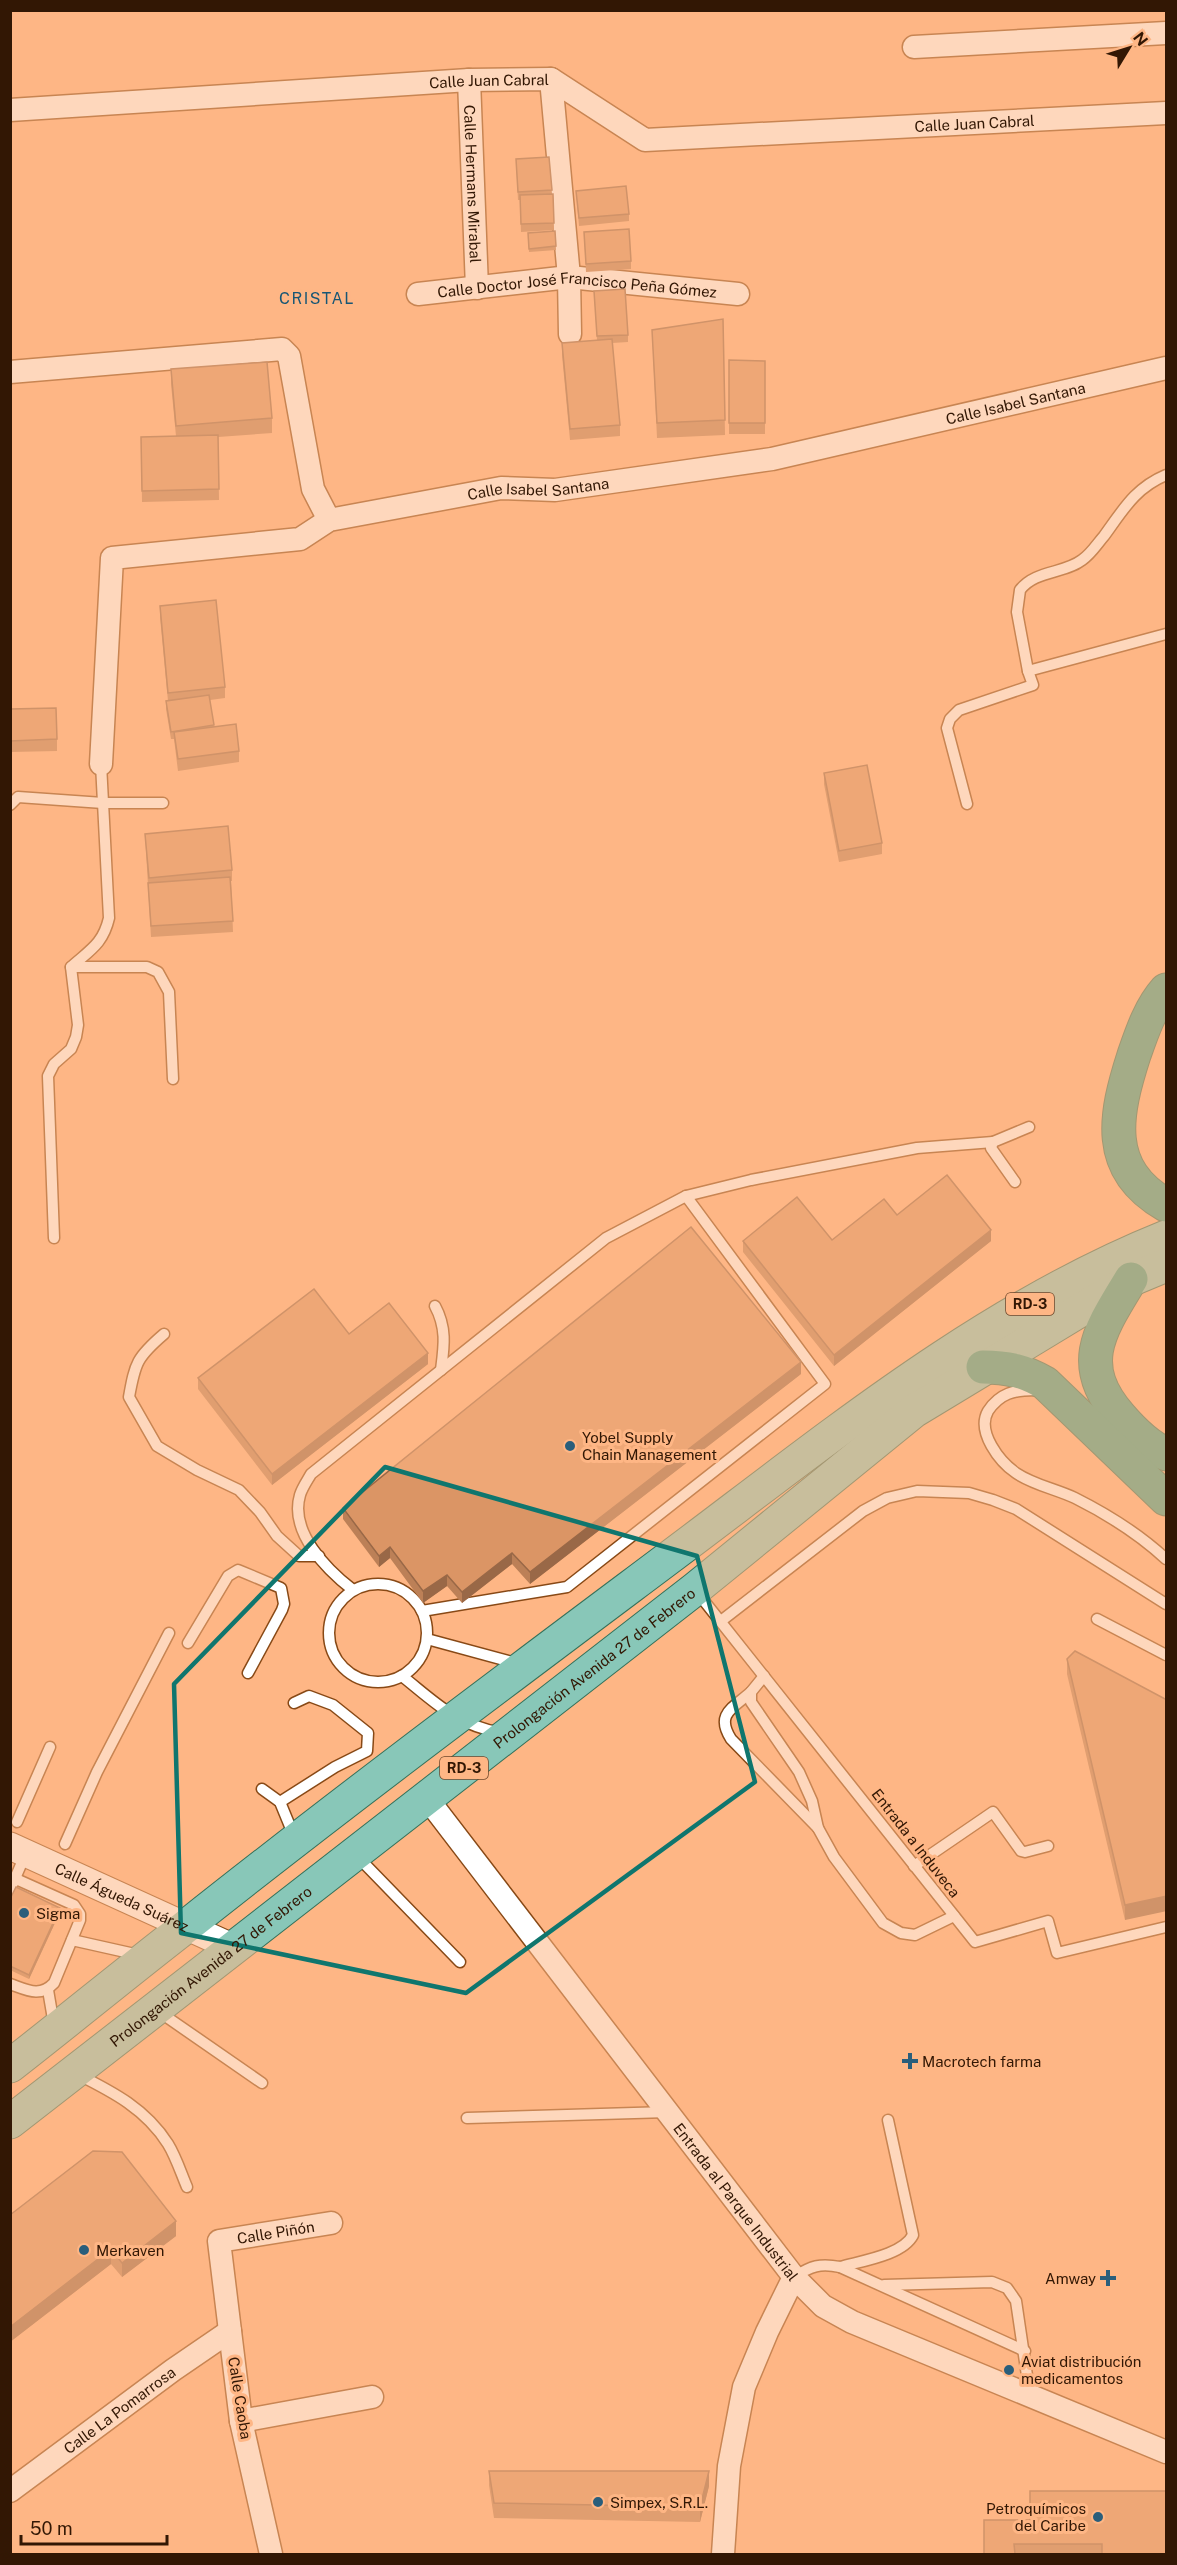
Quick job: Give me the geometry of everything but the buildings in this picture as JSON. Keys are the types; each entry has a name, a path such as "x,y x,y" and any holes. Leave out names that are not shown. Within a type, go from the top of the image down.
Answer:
{"highway":[{"path":"1167,990 1157,1000 1141,1033 1120,1098 1118,1137 1126,1163 1138,1184 1167,1205"},
{"path":"1131,1279 1098,1341 1095,1357 1096,1375 1100,1389 1109,1404 1126,1423 1167,1454"},
{"path":"983,1367 1007,1367 1027,1372 1045,1383 1167,1500"}],"main road":[{"name":"RD-3","path":"10,2066 186,1926 525,1665 900,1385 966,1341 1053,1289 1110,1260 1167,1237"},
{"name":"Prolongación Avenida 27 de Febrero","path":"10,2122 695,1589 914,1411 1131,1279 1167,1265"},
{"path":"706,1529 731,1558"}],"street":[{"path":"914,47 1167,33"},
{"path":"551,79 569,277 570,334"},
{"name":"Calle Juan Cabral","path":"10,110 469,80 551,79 645,140 1167,113"},
{"name":"Calle Hermans Mirabal","path":"469,80 477,288"},
{"name":"Calle Doctor José Francisco Peña Gómez","path":"418,294 569,277 738,294"},
{"path":"10,372 282,349 289,356 313,489 329,520"},
{"name":"Calle Isabel Santana","path":"101,764 112,558 300,539 329,520 501,488 555,490 772,459 1167,368"},
{"name":"Entrada al Parque Industrial","path":"426,1797 794,2277 823,2306 852,2322 1167,2452"},
{"name":"Calle Águeda Suárez","path":"18,1840 234,1948"},
{"name":"Calle Piñón","path":"219,2241 331,2223"},
{"name":"Calle Caoba","path":"219,2241 242,2421 271,2554"},
{"path":"723,2554 729,2466 744,2387 767,2332 794,2277"},
{"name":"Calle La Pomarrosa","path":"10,2491 173,2370 230,2331"},
{"path":"242,2421 372,2397"}],"lane":[{"path":"967,804 947,728 950,719 959,710 1032,686 1017,612 1022,586 1046,573 1082,561 1139,491 1150,482 1167,475"},
{"path":"1028,670 1167,634"},
{"path":"70,967 98,945 105,934 109,918 101,764"},
{"path":"10,805 18,797 103,803 164,803"},
{"path":"70,967 147,967 158,972 169,992 172,1079"},
{"path":"54,1238 48,1076 54,1064 71,1049 76,1037 78,1025 70,967"},
{"path":"353,1590 334,1575 319,1556 298,1519 299,1496 311,1474 606,1238 686,1196 752,1180 917,1148 993,1142 1029,1127"},
{"path":"993,1142 992,1148 1015,1182"},
{"path":"422,1611 567,1587 825,1384 686,1196"},
{"path":"435,1306 444,1330 445,1343 441,1370"},
{"path":"164,1334 147,1348 135,1364 129,1397 157,1446 197,1470 239,1490 260,1512 277,1536 299,1556 319,1556"},
{"path":"1058,1395 1035,1390 1013,1390 995,1400 986,1415 987,1436 997,1455 1016,1473 1075,1498 1148,1542 1167,1559"},
{"path":"721,1621 863,1511 887,1498 917,1491 969,1493 1016,1509 1167,1604"},
{"path":"188,1643 228,1576 238,1570 281,1588 284,1604 282,1610 248,1673"},
{"path":"368,1584 392,1586 412,1598 422,1611 427,1639 418,1660 402,1676 389,1681 375,1682 358,1677 343,1667 333,1652 328,1635 331,1617 339,1601 353,1590 368,1584"},
{"name":"Entrada a Induveca","path":"695,1589 975,1942 1048,1921 1057,1953 1167,1927"},
{"path":"1097,1619 1167,1655"},
{"path":"66,1844 97,1772 169,1634"},
{"path":"427,1639 525,1665"},
{"path":"402,1676 456,1719 481,1729 509,1734"},
{"path":"764,1676 751,1692 726,1714 723,1722 724,1729 730,1739 818,1828 834,1857 883,1923 901,1933 915,1935 954,1916"},
{"path":"751,1692 752,1702 799,1772 812,1801 818,1828"},
{"path":"280,1802 336,1767 367,1751 368,1733 333,1705 309,1696 294,1703"},
{"path":"10,1890 16,1879 18,1840 50,1747"},
{"path":"262,1789 280,1802 296,1842"},
{"path":"914,1866 995,1812 1021,1851 1048,1846"},
{"path":"355,1854 460,1962"},
{"path":"10,1984 36,1993 48,1990 54,1983 80,1920 78,1909 16,1879"},
{"path":"72,1940 147,1957"},
{"path":"48,1990 55,2031"},
{"path":"155,2009 262,2083"},
{"path":"74,2072 120,2096 148,2118 169,2145 187,2187"},
{"path":"467,2118 668,2112"},
{"path":"840,2266 900,2250 910,2242 913,2235 888,2120"},
{"path":"794,2277 811,2266 825,2264 840,2266 1025,2351"},
{"path":"880,2285 992,2282 1007,2288 1016,2301 1030,2396"}],"highlighted area":[{"path":"385,1467 697,1556 755,1782 466,1993 181,1933 174,1684"}],"place":[{"name":"Yobel Supply Chain Management","path":"570,1446"},
{"name":"Sigma","path":"24,1913"},
{"name":"Macrotech farma","path":"910,2061"},
{"name":"Merkaven","path":"84,2250"},
{"name":"Amway","path":"1108,2278"},
{"name":"Aviat distribución medicamentos","path":"1009,2370"},
{"name":"Simpex, S.R.L.","path":"598,2502"},
{"name":"Petroquímicos del Caribe","path":"1098,2517"}],"district":[{"name":"CRISTAL","path":"317,298"}]}
